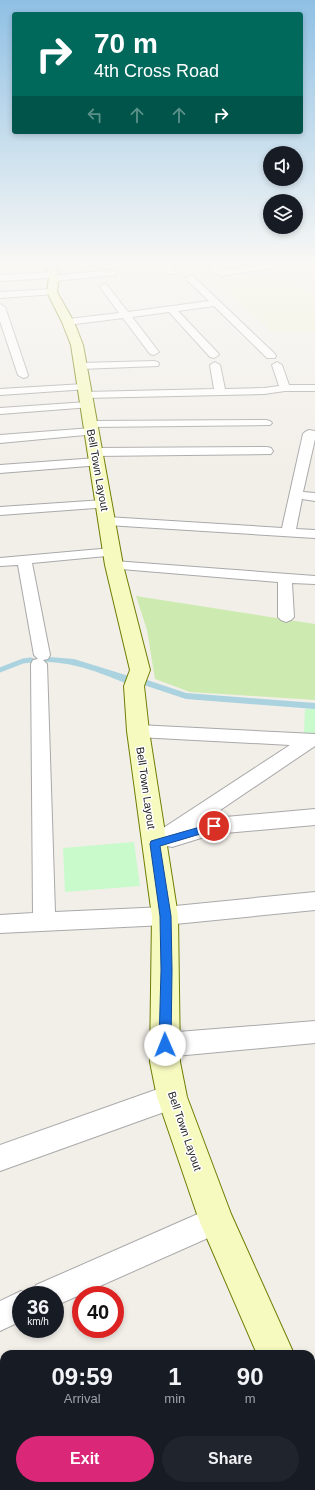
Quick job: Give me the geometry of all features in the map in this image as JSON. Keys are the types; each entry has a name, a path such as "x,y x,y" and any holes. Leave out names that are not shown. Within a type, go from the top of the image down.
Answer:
{"street":[{"path":"8,331 23,375"},
{"name":"Bell Town Layout","path":"71,331 77,345 113,558 137,678 138,730 165,916 165,1062 172,1097 216,1220 274,1350"},
{"path":"80,366 155,362 136,331"},
{"path":"190,331 215,360 220,392"},
{"path":"244,331 274,360 285,388"},
{"path":"0,411 86,396 153,390 220,392 264,391 285,388 315,388"},
{"path":"0,392 86,396"},
{"path":"0,439 91,428 266,423"},
{"path":"288,532 296,495 309,464 309,434 315,435"},
{"path":"0,469 96,457 267,452"},
{"path":"296,495 315,497"},
{"path":"0,511 104,504"},
{"path":"107,521 315,534"},
{"path":"0,562 113,558 285,578 315,580"},
{"path":"24,560 41,659 44,921"},
{"path":"285,578 286,617"},
{"path":"138,730 313,740"},
{"path":"155,844 313,740"},
{"path":"155,844 214,826 315,817"},
{"path":"0,924 165,916 315,901"},
{"path":"165,1045 315,1032"},
{"path":"0,1158 172,1097"},
{"path":"64,1287 216,1220"},
{"path":"0,1316 12,1310"}],"green space":[{"path":"271,331 315,331 315,331 273,332"},
{"path":"136,596 315,624 315,700 190,692 155,679 147,630"},
{"path":"305,709 315,709 315,734 304,734"},
{"path":"134,842 140,886 65,892 63,848"}],"water":[{"path":"49,657 74,659 132,677 128,684 92,670 69,664 30,662 30,659"}],"waterway":[{"path":"0,670 23,661 31,660"},
{"path":"144,682 186,696 315,706"}],"route":[{"path":"165,1045 165,916 155,844 214,826"}]}
